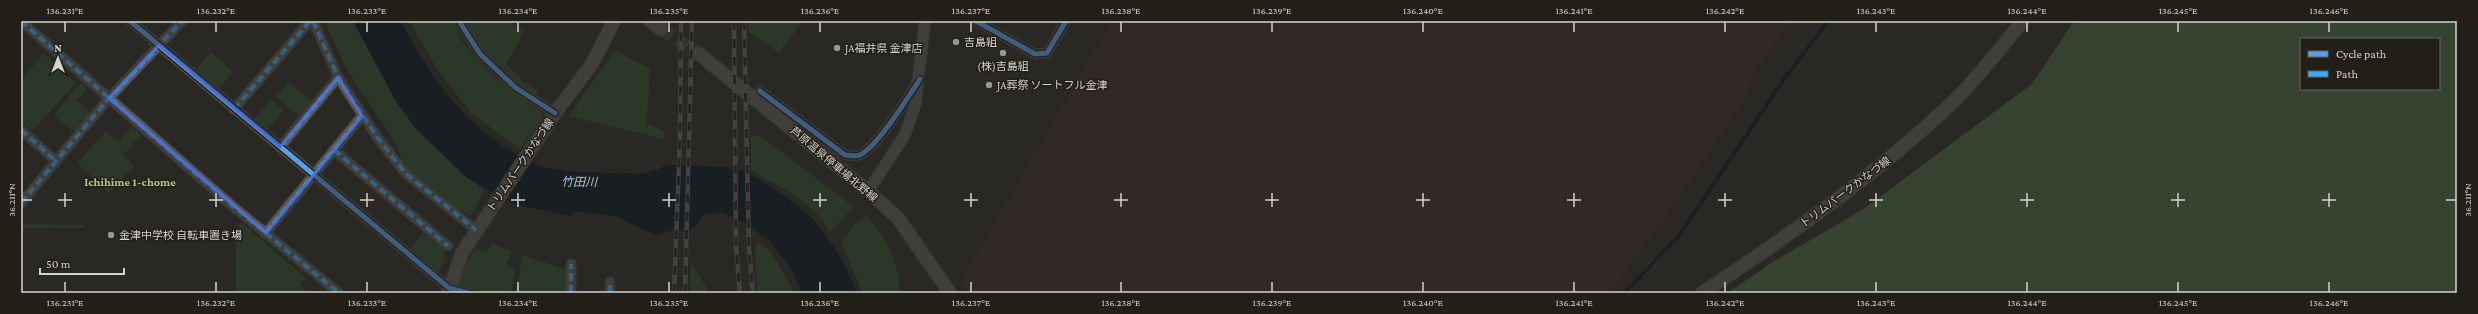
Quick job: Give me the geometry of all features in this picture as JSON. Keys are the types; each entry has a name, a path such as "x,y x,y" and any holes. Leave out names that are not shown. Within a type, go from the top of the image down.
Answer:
{"main road":[{"name":"トリムパークかなづ線","path":"448,291 462,253 552,118 592,64 614,21"},
{"path":"650,21 661,28"},
{"name":"トリムパークかなづ線","path":"1702,293 1758,256 1872,174 1957,98 2023,21"},
{"name":"芦原温泉停車場北野線","path":"699,54 868,191 898,218 950,293"}],"street":[{"path":"21,21 266,233 338,293"},
{"path":"130,21 448,291 468,293"},
{"path":"21,203 109,98 182,21"},
{"path":"234,109 311,21 338,77 362,116 406,174 479,226"},
{"path":"459,21 485,59 516,88 552,118"},
{"path":"868,191 905,135 916,106 925,21"},
{"path":"976,21 1035,54 1047,53 1066,21"},
{"path":"280,147 338,77"},
{"path":"760,91 845,155 853,156 863,153 892,122 920,79"},
{"path":"266,233 312,174 362,116"},
{"path":"21,130 56,162"},
{"path":"334,150 448,246"},
{"path":"571,264 571,293"},
{"path":"610,282 610,293"}],"highlighted area":[{"path":"159,45 280,147 338,77 362,116 266,233 109,98"}],"shaded area":[{"path":"1112,21 1791,21 1749,78 1746,97 1670,210 1609,293 967,293 960,282"}],"green space":[{"path":"324,21 358,21 430,133 484,191 471,216 440,197 406,171 396,143 347,70"},
{"path":"409,21 453,21 464,43 483,66 513,92 545,114 520,149 471,113 437,69"},
{"path":"463,21 510,21 524,32 506,64 524,82 540,92 534,95 503,71 477,43"},
{"path":"747,21 803,21 779,53 748,31"},
{"path":"2074,21 2457,21 2457,293 1728,293 1771,263 1862,210 2032,84"},
{"path":"615,50 650,69 647,124 665,131 664,139 569,116"},
{"path":"211,52 233,72 218,89 196,69"},
{"path":"44,54 76,83 32,131 21,121 21,79"},
{"path":"289,82 312,101 299,116 276,97"},
{"path":"81,83 87,88 77,100 91,113 75,132 54,115"},
{"path":"271,100 284,110 267,130 255,119"},
{"path":"132,126 141,135 123,155 134,166 109,193 77,163 106,131 118,142"},
{"path":"751,135 762,137 854,207 830,232 815,212 806,204 751,170"},
{"path":"867,216 882,235 891,252 897,270 901,293 863,293 841,242 856,223"},
{"path":"241,222 306,278 300,285 308,293 236,293 236,228"},
{"path":"21,224 84,225 85,228 21,228"},
{"path":"423,233 446,251 441,270 436,272 409,250"},
{"path":"756,241 770,251 795,293 758,293 755,261"},
{"path":"492,244 512,251 507,264 515,270 511,293 488,293 458,286 464,265 476,248 486,253"},
{"path":"522,255 568,270 565,293 517,293"},
{"path":"691,264 705,285 707,293 690,293"}],"water":[{"name":"竹田川","path":"353,21 401,21 424,61 437,80 451,99 467,116 484,132 502,145 538,165 574,171 630,174 645,173 659,169 665,165 715,166 734,168 754,176 789,199 814,221 824,233 841,259 857,293 802,293 793,272 771,242 737,218 720,212 702,215 697,225 691,230 677,229 655,235 617,217 577,211 571,216 513,204 467,178 416,129 395,100"}],"waterway":[{"path":"1624,293 1679,236 1782,82 1828,21"}],"tunnel":[{"path":"661,29 699,54"}],"railway":[{"path":"674,293 680,138 681,21"},
{"path":"685,293 692,21"},
{"path":"734,21 736,247 740,293"},
{"path":"744,21 749,250 753,293"}],"marked path":[{"path":"21,21 230,204 339,293"},
{"path":"21,203 109,98 182,21"},
{"path":"234,109 310,21"},
{"path":"313,21 338,77 377,137 406,174 476,230"},
{"path":"280,147 338,77"},
{"path":"266,233 362,116"},
{"path":"21,130 56,161"},
{"path":"334,150 448,246"},
{"path":"571,264 571,293"},
{"path":"610,282 610,293"}],"cycle path":[{"path":"130,21 449,288 468,293"},
{"path":"459,21 480,54 516,88 555,113"},
{"path":"976,21 1035,54 1047,53 1066,21"},
{"path":"760,91 845,155 857,156 867,150 875,142 901,108 920,79"}],"place":[{"name":"吉島組","path":"956,42"},
{"name":"JA福井県 金津店","path":"837,48"},
{"name":"(株)吉島組","path":"1003,53"},
{"name":"JA葬祭 ソートフル金津","path":"989,85"},
{"name":"金津中学校 自転車置き場","path":"111,235"}],"district":[{"name":"Ichihime 1-chome","path":"130,182"}]}
